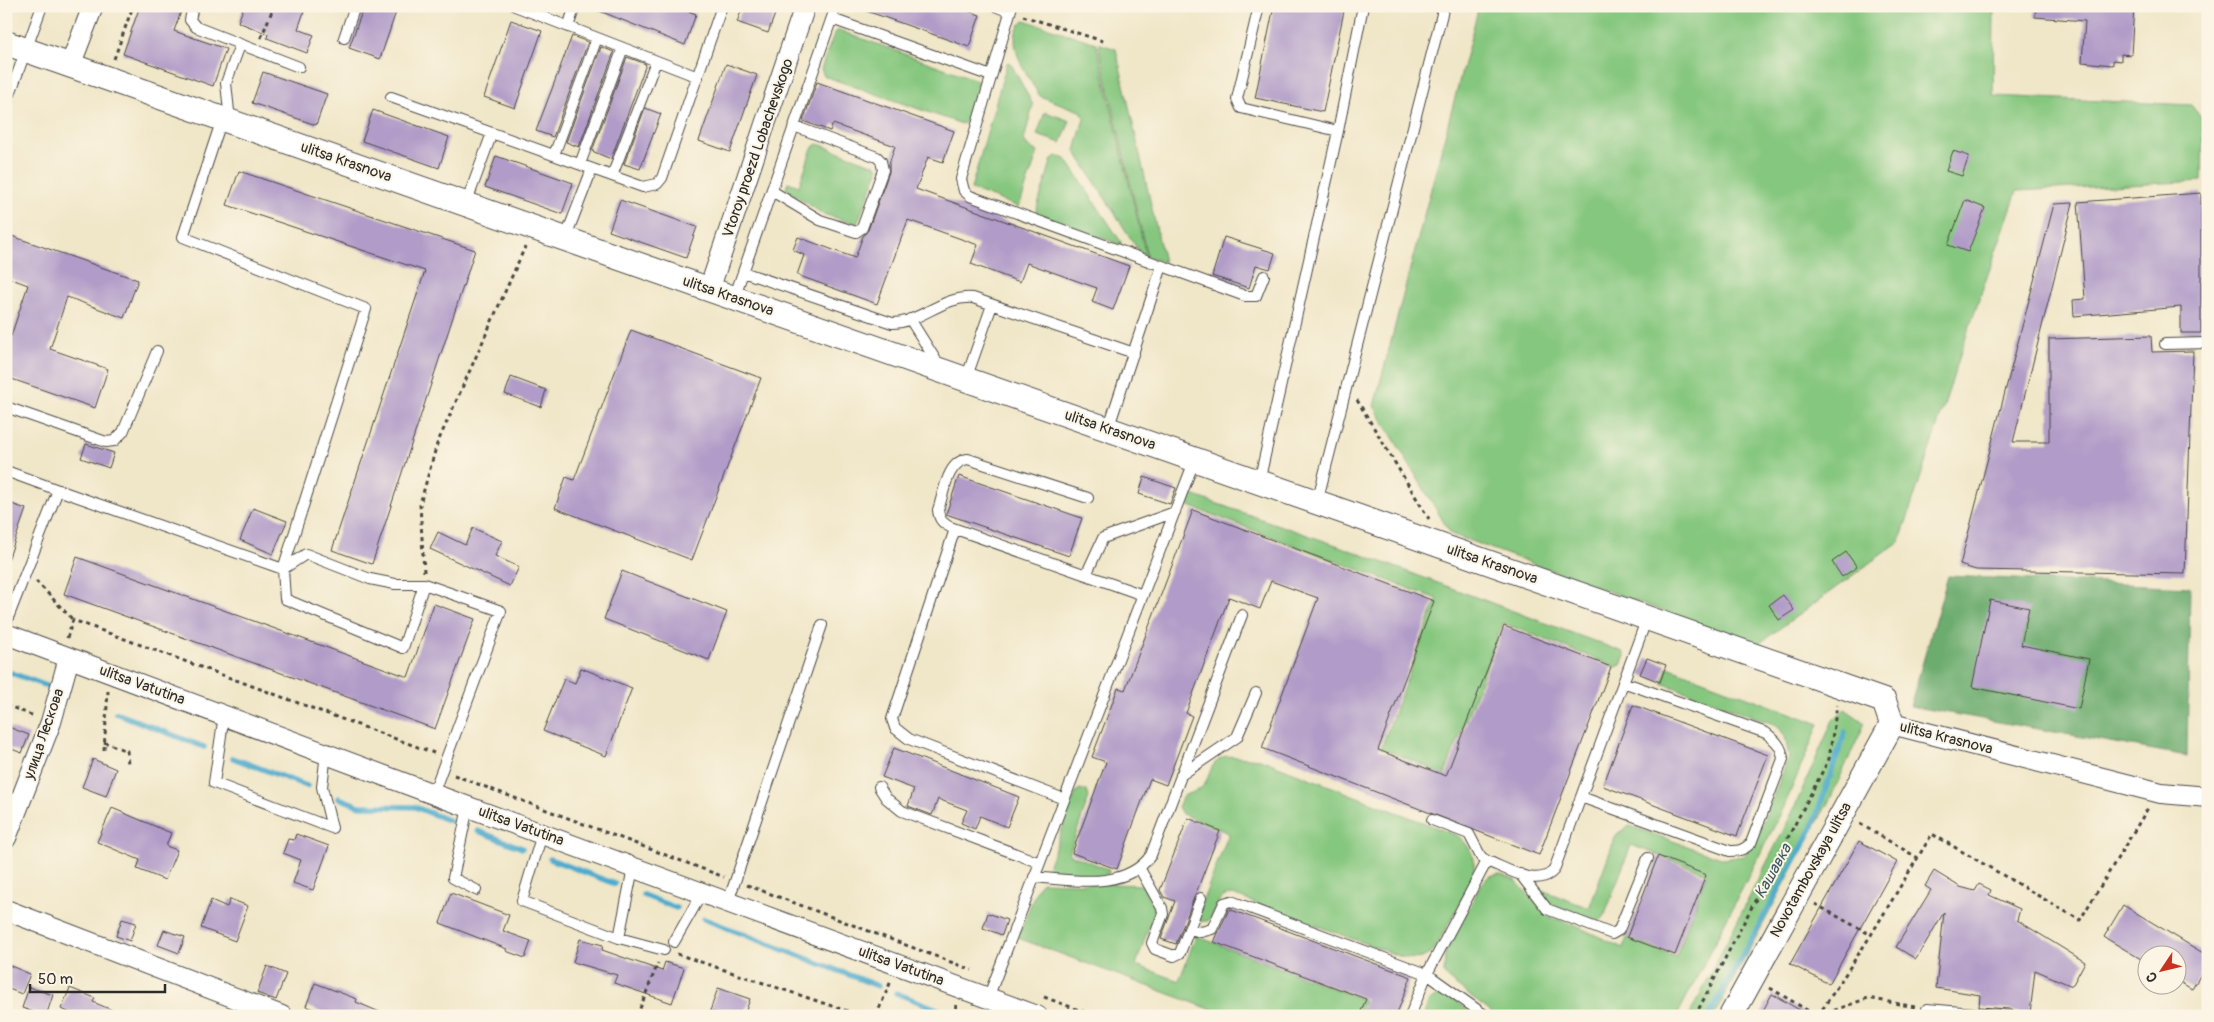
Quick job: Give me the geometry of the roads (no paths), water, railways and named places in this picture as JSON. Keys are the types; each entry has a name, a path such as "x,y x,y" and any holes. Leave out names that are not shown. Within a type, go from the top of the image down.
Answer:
{"street":[{"path":"70,66 93,6"},
{"name":"Vtoroy proezd Lobachevskogo","path":"709,290 805,6"},
{"name":"ulitsa Krasnova","path":"16,46 1884,701 1892,724 2160,793 2208,797"},
{"name":"ulitsa Vatutina","path":"6,634 468,807 1037,1016"},
{"name":"улица Лескова","path":"6,838 51,722 65,656"},
{"name":"Novotambovskaya ulitsa","path":"1731,1016 1892,724"},
{"path":"6,910 282,1016"}],"lane":[{"path":"6,105 16,46 42,6"},
{"path":"193,6 190,20 196,27 299,67"},
{"path":"344,38 355,6"},
{"path":"516,6 698,77"},
{"path":"568,27 575,6"},
{"path":"391,97 643,187 657,184 662,178 722,6"},
{"path":"733,298 836,6"},
{"path":"995,6 1011,9 961,179 964,191 970,196 1250,297 1259,292 1264,276"},
{"path":"1259,6 1237,99 1241,108 1338,131"},
{"path":"1259,482 1338,131 1363,6"},
{"path":"1317,502 1444,6"},
{"path":"832,19 991,76"},
{"path":"554,155 596,38"},
{"path":"240,45 226,83 226,120 183,237 366,309 283,569 285,599 403,648 424,584"},
{"path":"580,164 623,48"},
{"path":"612,176 656,61"},
{"path":"772,191 820,220 856,232 862,228 883,170 881,161 877,157 794,126"},
{"path":"466,204 492,133"},
{"path":"565,239 592,168"},
{"path":"1108,429 1162,266"},
{"path":"743,272 892,323 910,319 965,297 1134,353"},
{"path":"966,380 992,305"},
{"path":"910,319 943,371"},
{"path":"2165,344 2208,343"},
{"path":"6,407 106,442 114,441 123,432 157,351"},
{"path":"1088,498 968,459 961,460 952,468 938,510 942,523 955,529 1143,595"},
{"path":"988,998 1194,459"},
{"path":"6,471 283,569"},
{"path":"6,623 58,490"},
{"path":"1086,575 1103,538 1175,512"},
{"path":"955,529 892,719 901,735 909,739 1064,799"},
{"path":"283,569 306,554 370,579 395,584 424,584 501,611 433,794"},
{"path":"1034,878 1107,879 1129,875 1140,869 1151,856 1242,615"},
{"path":"1432,820 1469,834 1474,839 1478,851 1486,861 1520,874 1542,879 1554,870 1647,618"},
{"path":"728,902 822,625"},
{"path":"1580,797 1730,851 1738,851 1746,848 1751,843 1783,759 1783,751 1766,733 1623,682"},
{"path":"1181,775 1237,737 1256,693"},
{"path":"224,715 214,783 332,828 322,787 326,753"},
{"path":"879,788 894,806 902,811 1040,863"},
{"path":"468,807 453,878 476,890"},
{"path":"542,834 522,900 619,938 664,950"},
{"path":"1520,874 1546,909 1612,934 1619,930 1648,858"},
{"path":"1410,1016 1427,974 1486,861"},
{"path":"619,938 633,868"},
{"path":"1140,869 1163,912 1152,946 1161,951 1177,956 1201,898"},
{"path":"674,942 702,893"},
{"path":"1189,929 1201,932 1212,929 1224,903 1232,901 1427,974 1486,1016"},
{"path":"1927,1012 2009,1016"}],"waterway":[{"path":"6,671 47,686"},
{"path":"116,713 204,747"},
{"name":"Кашавка","path":"1709,1016 1812,829 1845,732"},
{"path":"233,758 307,786"},
{"path":"339,798 360,806 415,807 450,821"},
{"path":"478,831 522,848"},
{"path":"550,859 615,884"},
{"path":"643,895 676,908"},
{"path":"704,919 878,986"},
{"path":"896,993 945,1012"}]}
